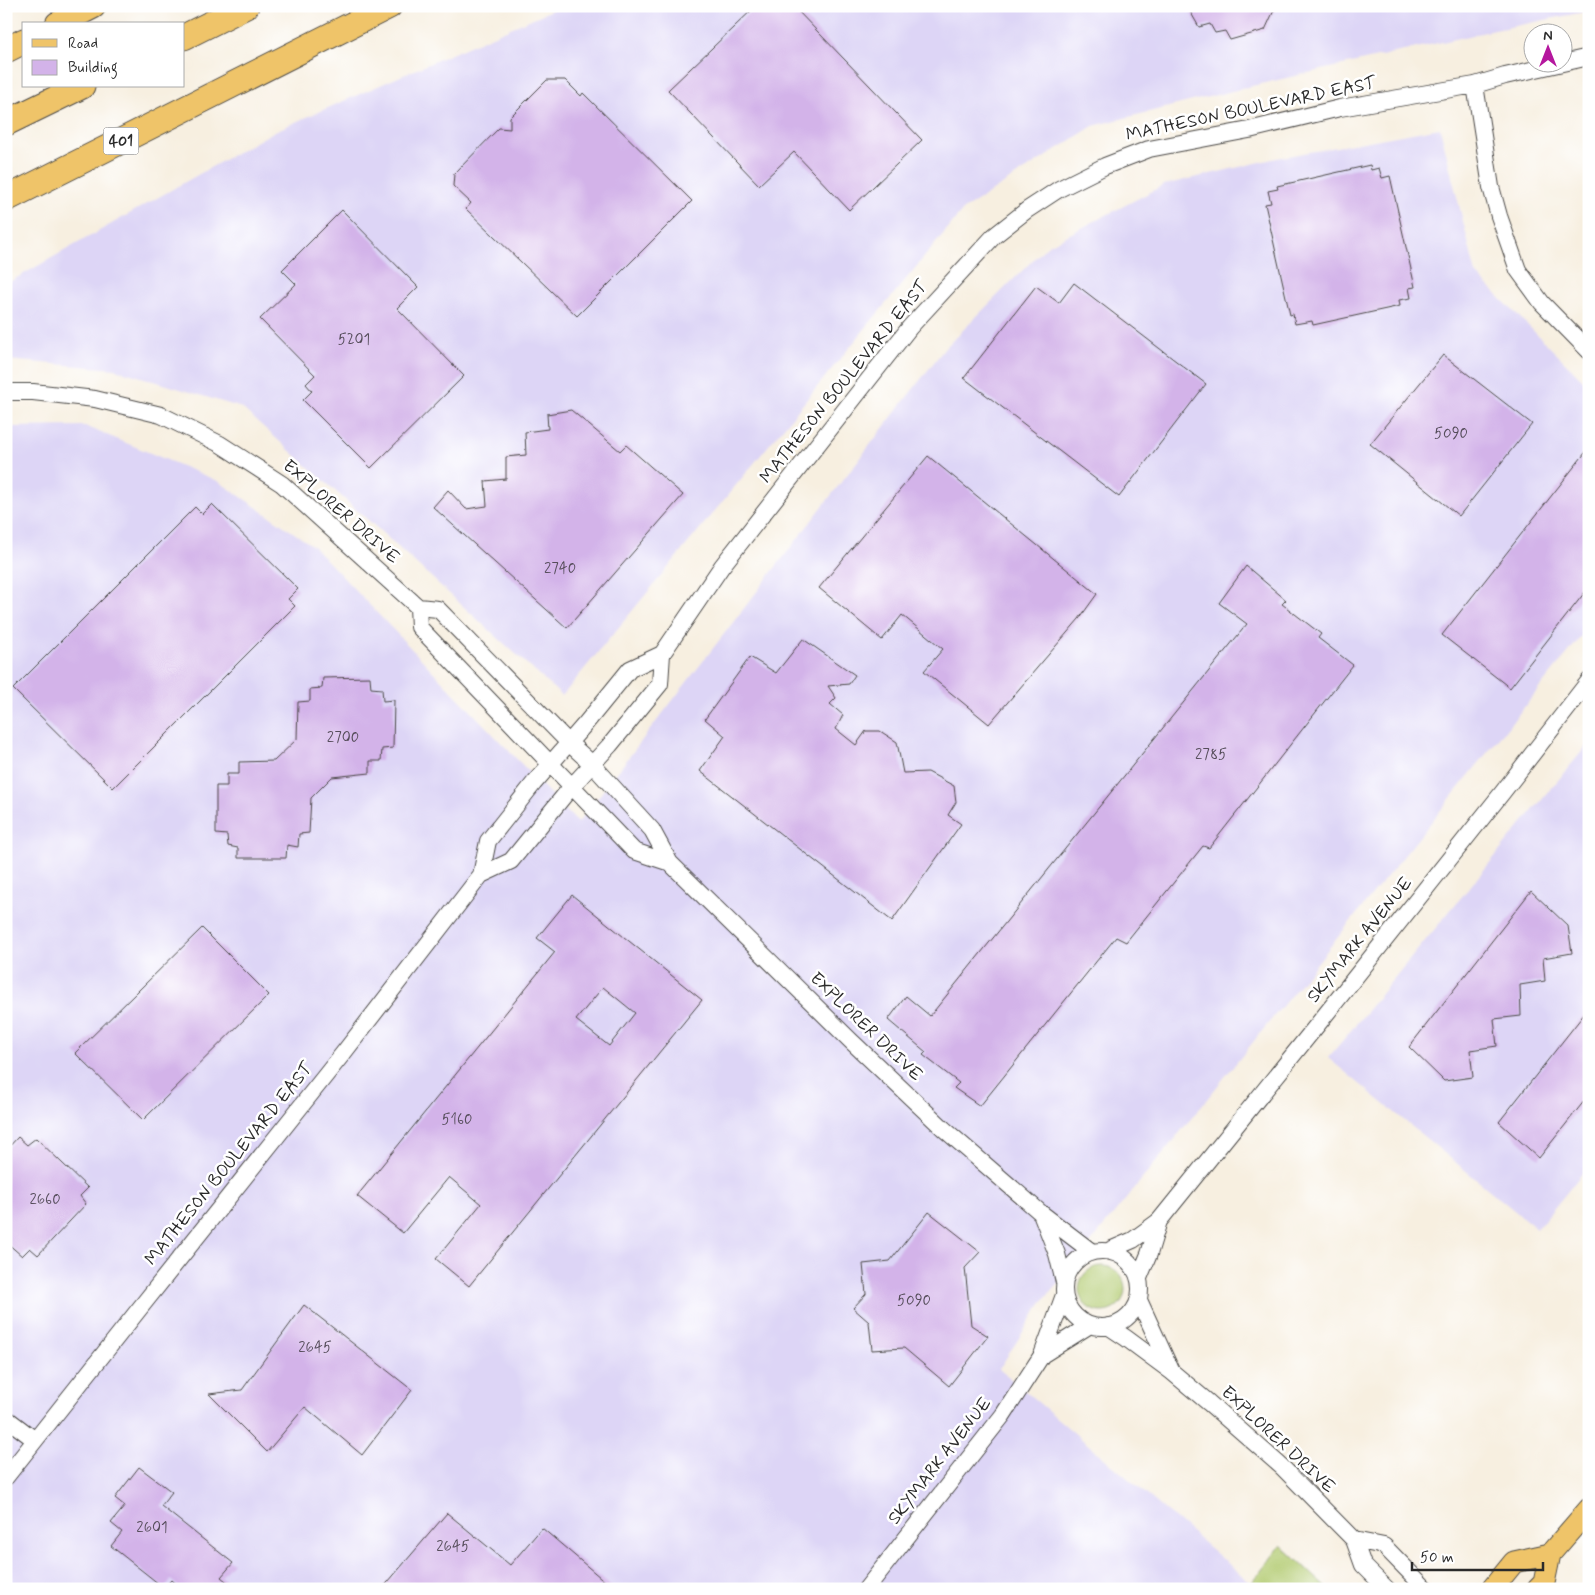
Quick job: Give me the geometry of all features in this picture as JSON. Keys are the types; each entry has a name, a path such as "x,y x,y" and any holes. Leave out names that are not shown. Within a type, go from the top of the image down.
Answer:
{"highway":[{"path":"62,22 93,6"},
{"path":"185,36 246,6"},
{"name":"401","path":"6,200 389,6"},
{"path":"6,50 22,42"},
{"path":"6,123 78,88"}],"main road":[{"path":"1538,1589 1544,1583 1550,1554 1589,1509"},
{"path":"1492,1589 1514,1562 1550,1554"}],"street":[{"name":"MATHESON BOULEVARD EAST","path":"6,1477 345,1050 481,875 511,860 660,684 662,654 722,566 910,327 994,236 1027,210 1059,189 1105,166 1149,149 1248,130 1340,108 1475,85 1589,57"},
{"path":"1475,85 1491,187 1518,270 1542,303 1589,351"},
{"name":"EXPLORER DRIVE","path":"6,392 33,392 95,399 161,415 220,444 282,484 418,607 438,609 569,743 592,764 652,830 670,863 858,1048 944,1129 1041,1212 1092,1252"},
{"name":"EXPLORER DRIVE","path":"418,607 420,627 634,852 670,863"},
{"name":"MATHESON BOULEVARD EAST","path":"481,875 488,841 534,783 630,669 662,654"},
{"name":"SKYMARK AVENUE","path":"1110,1250 1133,1240 1159,1221 1349,986 1589,681"},
{"name":"EXPLORER DRIVE","path":"1041,1212 1057,1254 1064,1289"},
{"name":"SKYMARK AVENUE","path":"1139,1278 1159,1221"},
{"path":"1110,1250 1129,1261 1134,1267 1141,1289 1139,1300 1134,1310 1122,1321 1108,1326 1090,1325 1073,1313 1066,1300 1064,1289 1068,1270 1079,1259 1092,1252 1110,1250"},
{"name":"SKYMARK AVENUE","path":"866,1589 1003,1415 1042,1355 1064,1289"},
{"name":"EXPLORER DRIVE","path":"1139,1300 1172,1372"},
{"name":"SKYMARK AVENUE","path":"1042,1355 1090,1325"},
{"name":"EXPLORER DRIVE","path":"1108,1326 1172,1372 1282,1467 1354,1540 1363,1566 1387,1589"},
{"path":"6,1418 35,1440"},
{"path":"1354,1540 1384,1546 1426,1589"}],"shaded area":[{"path":"561,6 1589,6 1589,11 1535,22 1522,22 1522,25 1252,86 1093,126 963,210 562,696 242,408 115,369 6,360 6,284 275,131"},
{"path":"1440,128 1476,274 1589,386 1589,627 1041,1304 999,1369 1251,1583 1247,1589 6,1589 6,427 85,426 218,481 313,546 578,823 945,348 1047,246 1164,185 1277,158"},
{"path":"1589,743 1589,1165 1537,1229 1328,1058"}],"green space":[{"path":"1097,1266 1107,1266 1121,1276 1125,1289 1121,1302 1115,1308 1107,1312 1097,1312 1083,1302 1079,1294 1079,1284 1089,1270"},
{"path":"1281,1545 1328,1589 1247,1589"}],"building":[{"path":"756,6 793,6 922,140 849,210 794,152 759,185 668,90"},
{"path":"1187,6 1276,6 1265,30 1230,40 1225,31 1215,33 1210,24 1199,27"},
{"path":"547,80 565,80 581,96 583,93 692,201 577,316 466,209 471,203 453,186 454,174 499,128 510,129 510,117"},
{"path":"1370,165 1371,170 1379,168 1382,178 1390,176 1415,287 1409,288 1411,298 1399,300 1400,306 1313,325 1312,321 1295,324 1293,314 1290,315 1265,204 1271,203 1268,191 1278,189 1277,186"},
{"path":"342,210 418,287 397,308 464,376 371,468 303,400 312,391 306,384 315,375 260,319 296,284 282,270"},
{"path":"1074,283 1206,384 1119,497 964,378 1036,286 1059,303"},
{"path":"1443,355 1532,424 1459,516 1370,444"},
{"path":"571,410 620,451 626,445 683,495 567,628 433,507 448,490 466,509 487,506 485,481 506,479 506,457 526,455 525,432 548,429 547,414"},
{"path":"1589,448 1589,587 1510,688 1442,635"},
{"path":"928,456 1097,594 1079,619 989,724 924,671 943,649 902,615 882,640 819,588"},
{"path":"212,504 298,589 288,599 295,606 113,788 13,689 195,507 202,514"},
{"path":"1246,566 1286,600 1282,604 1321,634 1318,638 1353,665 1209,848 1203,846 1126,942 1116,937 980,1106 954,1088 959,1083 923,1055 926,1052 888,1020 906,996 930,1016 1247,624 1219,603"},
{"path":"803,639 855,675 849,684 828,686 836,698 830,704 843,715 836,729 856,745 866,731 880,731 897,742 903,773 928,772 954,786 956,802 948,815 961,824 892,921 700,771 725,736 705,719 750,657 776,673"},
{"path":"370,677 371,688 382,689 383,701 394,700 393,748 382,749 381,761 370,761 370,773 332,777 311,798 309,833 299,834 298,847 287,845 286,858 238,858 238,848 228,846 227,835 216,834 216,786 227,786 227,774 239,774 239,762 274,761 297,739 298,702 310,701 310,689 322,688 323,678"},
{"path":"1531,891 1568,926 1572,953 1543,958 1545,981 1520,985 1521,1016 1494,1019 1497,1046 1470,1050 1473,1077 1444,1081 1409,1047"},
{"path":"572,895 702,1000 469,1286 436,1259 481,1204 449,1177 403,1233 357,1196 555,952 537,938","holes":["603,987 635,1013 609,1046 576,1020"]},
{"path":"202,928 269,995 143,1120 75,1053"},
{"path":"1589,1008 1589,1095 1539,1158 1499,1122"},
{"path":"18,1137 27,1145 36,1138 88,1188 80,1196 86,1204 38,1255 30,1248 22,1256 6,1242 6,1150"},
{"path":"929,1212 980,1252 965,1268 971,1325 988,1336 949,1386 904,1348 872,1350 869,1322 853,1308 866,1294 863,1264 890,1261"},
{"path":"304,1305 412,1390 362,1455 305,1407 267,1452 209,1394 242,1390"},
{"path":"139,1467 172,1492 161,1506 233,1563 221,1577 236,1589 181,1589 171,1580 164,1588 111,1546 122,1532 111,1523 125,1506 115,1498"},
{"path":"447,1513 510,1565 542,1528 614,1589 382,1589"}]}
